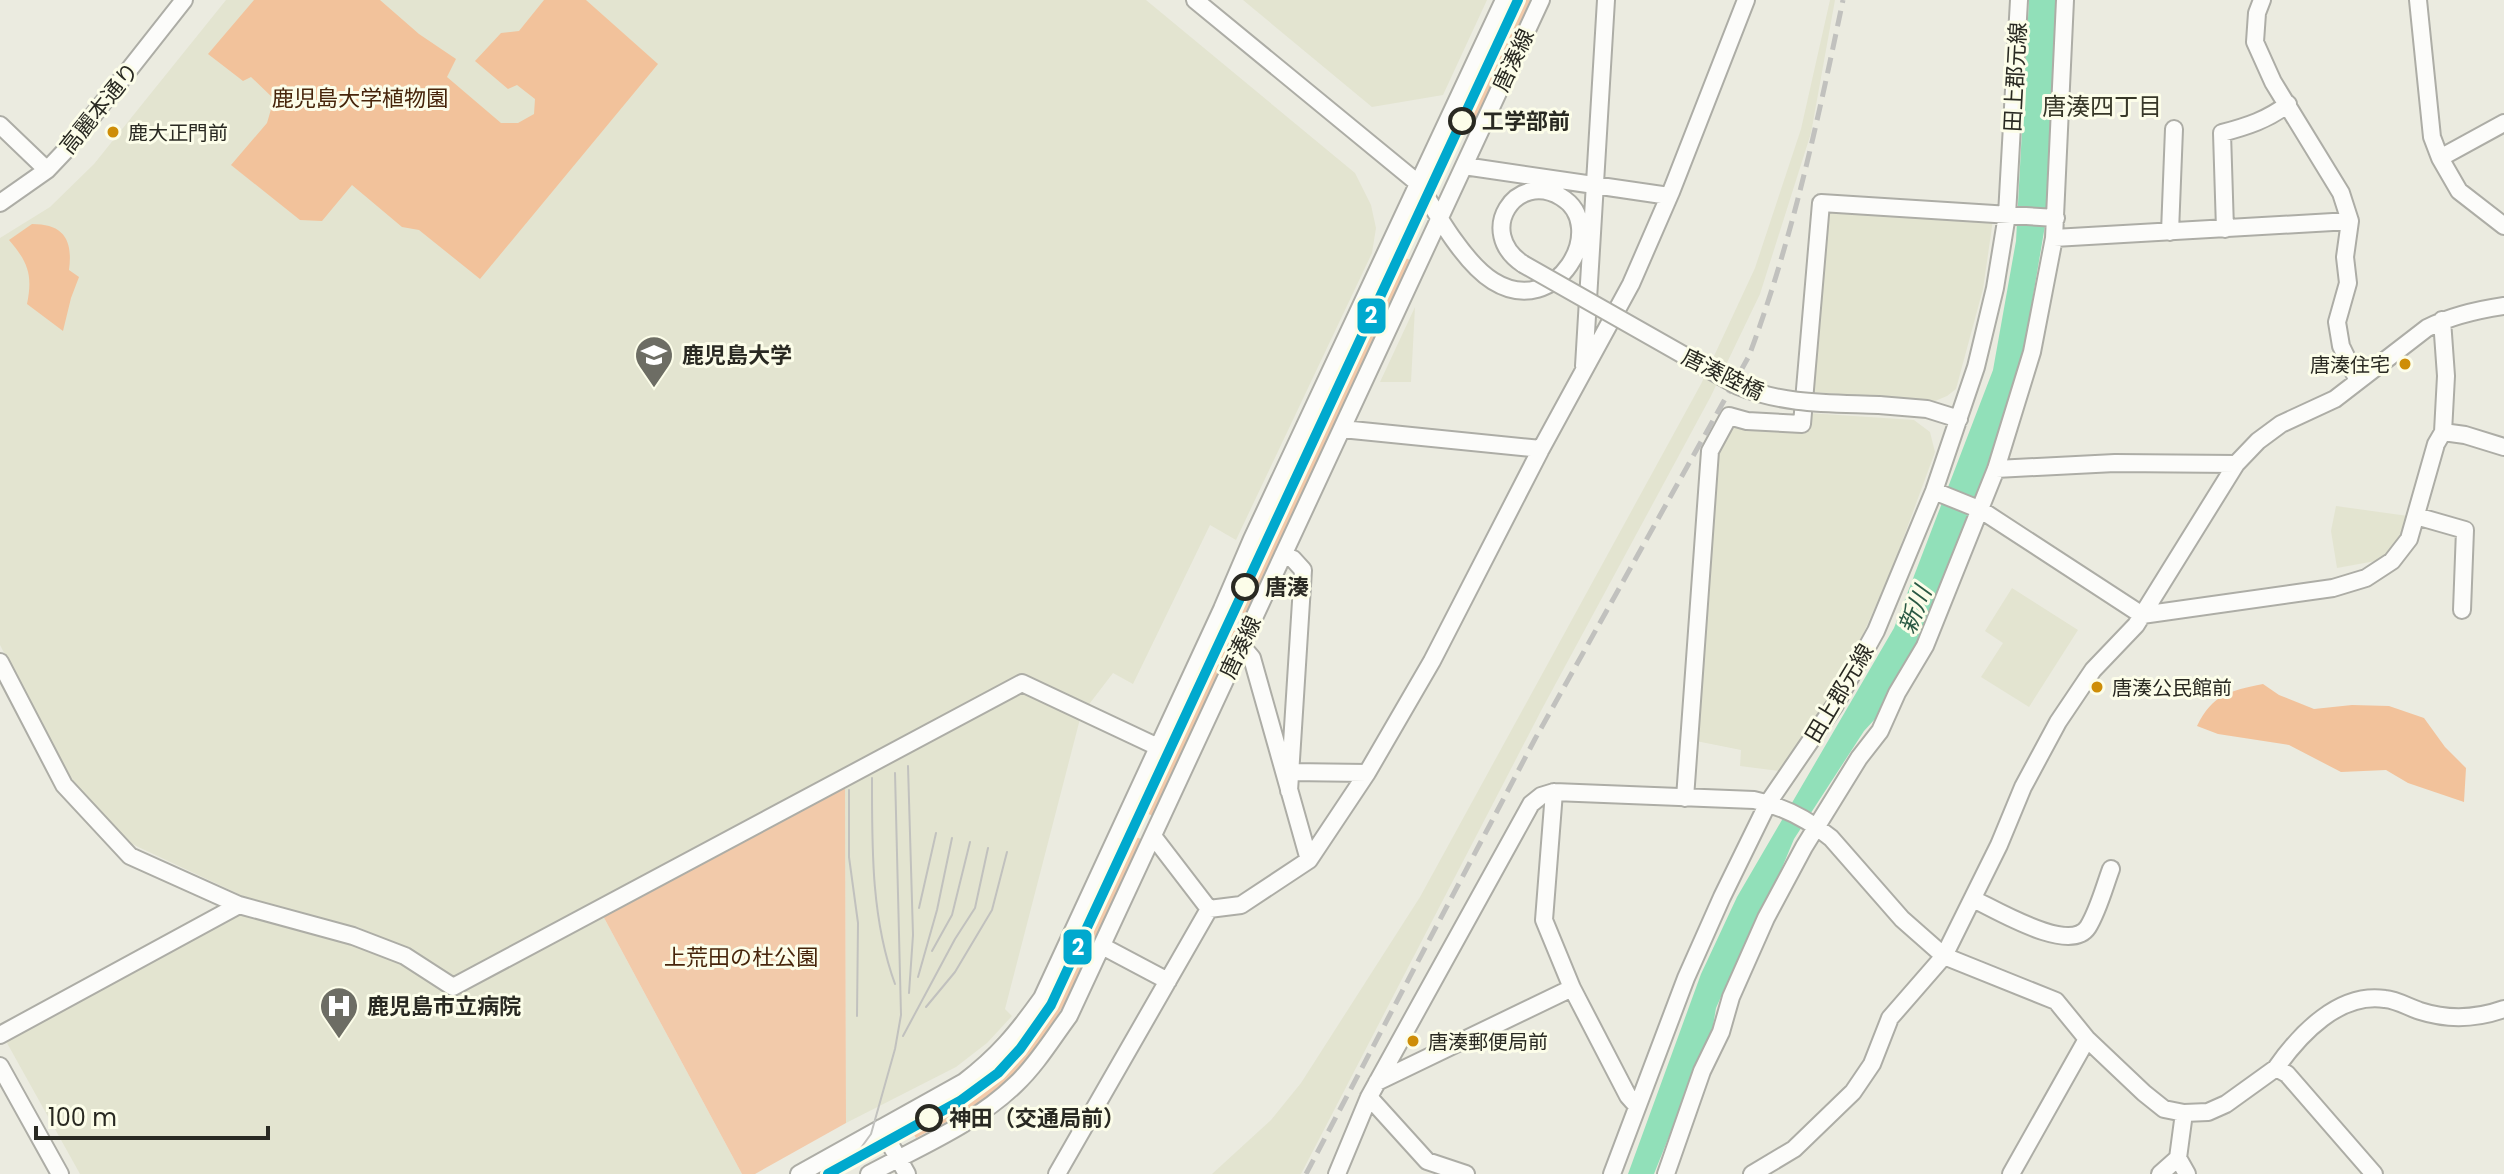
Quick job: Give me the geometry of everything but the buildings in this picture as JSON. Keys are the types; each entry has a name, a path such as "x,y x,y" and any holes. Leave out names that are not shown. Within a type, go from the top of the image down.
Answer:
{"street":[{"name":"高麗本通り","path":"0,203 47,170 91,120 184,0"},
{"path":"1195,0 1419,184 1439,219"},
{"name":"唐湊線","path":"799,1174 964,1082 1014,1038 1042,998 1504,0"},
{"name":"唐湊線","path":"869,1174 989,1107 1016,1084 1069,1016 1541,0"},
{"path":"1583,371 1606,0"},
{"path":"1209,909 1241,905 1309,860 1367,773 1432,661 1541,449 1631,284 1746,0"},
{"name":"田上郡元線","path":"1612,1174 1686,978 1775,805 1876,631 1934,491 1959,419 1976,367 1995,288 2007,215 2019,0"},
{"path":"1666,1174 1702,1071 1721,1032 1731,997 1766,918 1814,826 1880,731 1897,693 1925,646 1996,469 2032,352 2054,238 2065,0"},
{"path":"2262,0 2257,13 2255,42 2273,82 2341,193 2350,221 2345,257 2348,283 2337,322 2341,346 2358,381"},
{"path":"2418,0 2432,137 2459,191 2504,226"},
{"path":"2225,229 2222,133 2254,125 2288,104"},
{"path":"2440,158 2504,123"},
{"path":"0,125 47,170"},
{"path":"2170,232 2174,129"},
{"path":"1464,166 1669,196"},
{"name":"唐湊陸橋","path":"1439,219 1478,270 1492,280 1519,291 1536,289 1559,278 1567,270 1578,246 1580,232 1577,218 1564,198 1539,189 1524,192 1506,209 1501,229 1503,241 1512,257 1523,264 1738,386 1762,396 1791,401 1927,409 1959,419"},
{"path":"1685,798 1710,451 1729,416 1747,421 1802,424 1821,203 2056,218"},
{"path":"2054,238 2350,221"},
{"path":"1752,1174 1794,1149 1853,1092 1872,1064 1890,1018 1944,956 1999,845 2023,787 2058,722 2093,670 2142,615 2236,464 2258,441 2281,424 2335,399 2427,328 2442,320 2504,306"},
{"path":"1934,491 1981,510 2142,615 2333,588 2366,578 2392,561 2409,539 2436,444 2443,432 2446,376 2442,320"},
{"path":"1342,429 1541,449"},
{"path":"2443,432 2504,447"},
{"path":"1996,469 2115,463 2236,464"},
{"path":"2416,516 2465,530 2462,610"},
{"path":"1283,555 1293,559 1303,570 1289,791"},
{"path":"1241,645 1252,658 1309,860"},
{"path":"0,662 64,785 130,856 239,905 353,936 405,956 453,987 1022,683 1158,747"},
{"path":"1290,772 1367,773"},
{"path":"1554,792 1544,920 1572,988 1628,1096 1636,1105"},
{"path":"1337,1174 1350,1136 1373,1090 1531,804 1541,796 1554,792 1754,800 1775,805 1831,838 1902,919 1944,956 2056,1001 2087,1039 2164,1109 2184,1113 2208,1112 2226,1104 2276,1068 2292,1045 2317,1022 2350,1002 2369,998 2388,999 2448,1018 2489,1014 2504,1009"},
{"path":"1153,836 1209,909"},
{"path":"1973,899 2041,932 2078,936 2087,929 2111,869"},
{"path":"0,1035 239,905"},
{"path":"1057,1174 1209,909"},
{"path":"1102,946 1168,981"},
{"path":"1373,1090 1572,988"},
{"path":"2011,1174 2087,1039"},
{"path":"0,1066 60,1174"},
{"path":"2276,1068 2287,1074 2374,1174"},
{"path":"1373,1090 1427,1161 1466,1174"},
{"path":"2184,1113 2178,1158 2187,1174"},
{"path":"881,1128 907,1174"},
{"path":"2160,1174 2178,1158"}],"shaded area":[{"name":"鹿児島大学","path":"226,0 1146,0 1355,173 1371,205 1376,228 1372,253 1236,540 1210,525 1133,684 1113,673 1087,707 1020,678 455,978 405,948 358,927 333,923 247,898 132,844 69,778 0,645 0,238 50,207 94,164"},
{"path":"1243,0 1487,0 1443,95 1372,107"},
{"path":"1830,0 1835,0 1811,133 1760,294 1711,396 1542,709 1301,1174 1212,1174 1271,1120 1301,1083 1420,897 1701,384 1755,268 1801,129"},
{"path":"1824,208 1993,220 1983,289 1956,389 1947,396 1935,401 1811,392"},
{"path":"1415,307 1411,382 1380,382"},
{"path":"1808,413 1914,420 1930,432 1935,452 1892,569 1857,648 1833,692 1779,771 1740,766 1741,750 1691,740 1712,456 1733,424 1808,431"},
{"path":"2336,506 2408,516 2395,547 2381,560 2337,568 2331,531"},
{"path":"2012,588 2078,630 2029,707 1981,677 2003,643 1985,631"},
{"path":"1021,688 1081,715 1005,1009 1012,1016 987,1043 956,1067 846,1123 845,784"},
{"name":"鹿児島市立病院","path":"244,911 355,943 455,994 602,914 742,1174 80,1174 7,1043 8,1037"}],"green space":[{"name":"鹿児島大学植物園","path":"254,0 380,0 419,34 456,59 447,77 501,123 518,123 534,114 535,99 517,85 508,89 475,61 501,33 519,31 544,0 586,0 658,64 480,279 419,230 402,227 352,185 322,221 300,220 231,165 267,123 274,99 251,77 243,81 208,54"},
{"path":"1513,0 1531,0 1469,134 1455,128"},
{"path":"32,224 52,227 64,236 69,250 69,270 79,277 63,331 27,304 27,269 9,240"},
{"path":"1395,253 1410,260 1246,614 1231,608"},
{"path":"1225,621 1239,628 1153,816 1138,809"},
{"path":"2263,684 2279,695 2314,709 2352,705 2389,706 2424,718 2445,747 2466,768 2464,802 2408,783 2386,770 2341,772 2289,745 2218,734 2197,726 2216,700"},
{"name":"上荒田の杜公園","path":"845,783 846,1123 755,1174 742,1174 602,914"},
{"path":"1126,833 1141,839 1083,969 1047,1033 1004,1084 962,1114 916,1138 908,1124 959,1096 993,1072 1018,1045 1047,1002"}],"water":[{"name":"新川","path":"2029,0 2059,0 2049,202 2021,367 1991,457 1922,634 1875,719 1864,731 1794,839 1748,936 1716,1008 1713,1026 1654,1174 1628,1174 1701,974 1737,897 1894,628 1993,370 2016,241"}],"tram line":[{"path":"908,766 913,935 909,993"},
{"path":"850,1163 871,1134 895,1049 901,1015 895,773"},
{"path":"872,778 877,908 895,984"},
{"path":"849,790 849,857 858,923 857,1016"},
{"path":"919,908 936,833"},
{"path":"918,977 937,910 952,838"},
{"path":"932,951 952,915 970,842"},
{"path":"903,1036 975,908 988,848"},
{"path":"926,1007 955,972 992,910 1007,852"}],"railway":[{"path":"1306,1174 1535,739 1749,356 1791,224 1843,0"}],"transit line":[{"name":"2","path":"828,1174 960,1101 998,1073 1020,1049 1051,1005 1518,0"}],"place":[{"name":"工学部前","path":"1462,121"},
{"name":"鹿大正門前","path":"113,132"},
{"name":"唐湊住宅","path":"2405,364"},
{"name":"鹿児島大学","path":"654,389"},
{"name":"唐湊","path":"1245,587"},
{"name":"唐湊公民館前","path":"2097,687"},
{"name":"鹿児島市立病院","path":"339,1040"},
{"name":"唐湊郵便局前","path":"1413,1041"},
{"name":"神田（交通局前）","path":"929,1118"}],"district":[{"name":"唐湊四丁目","path":"2102,107"}]}
